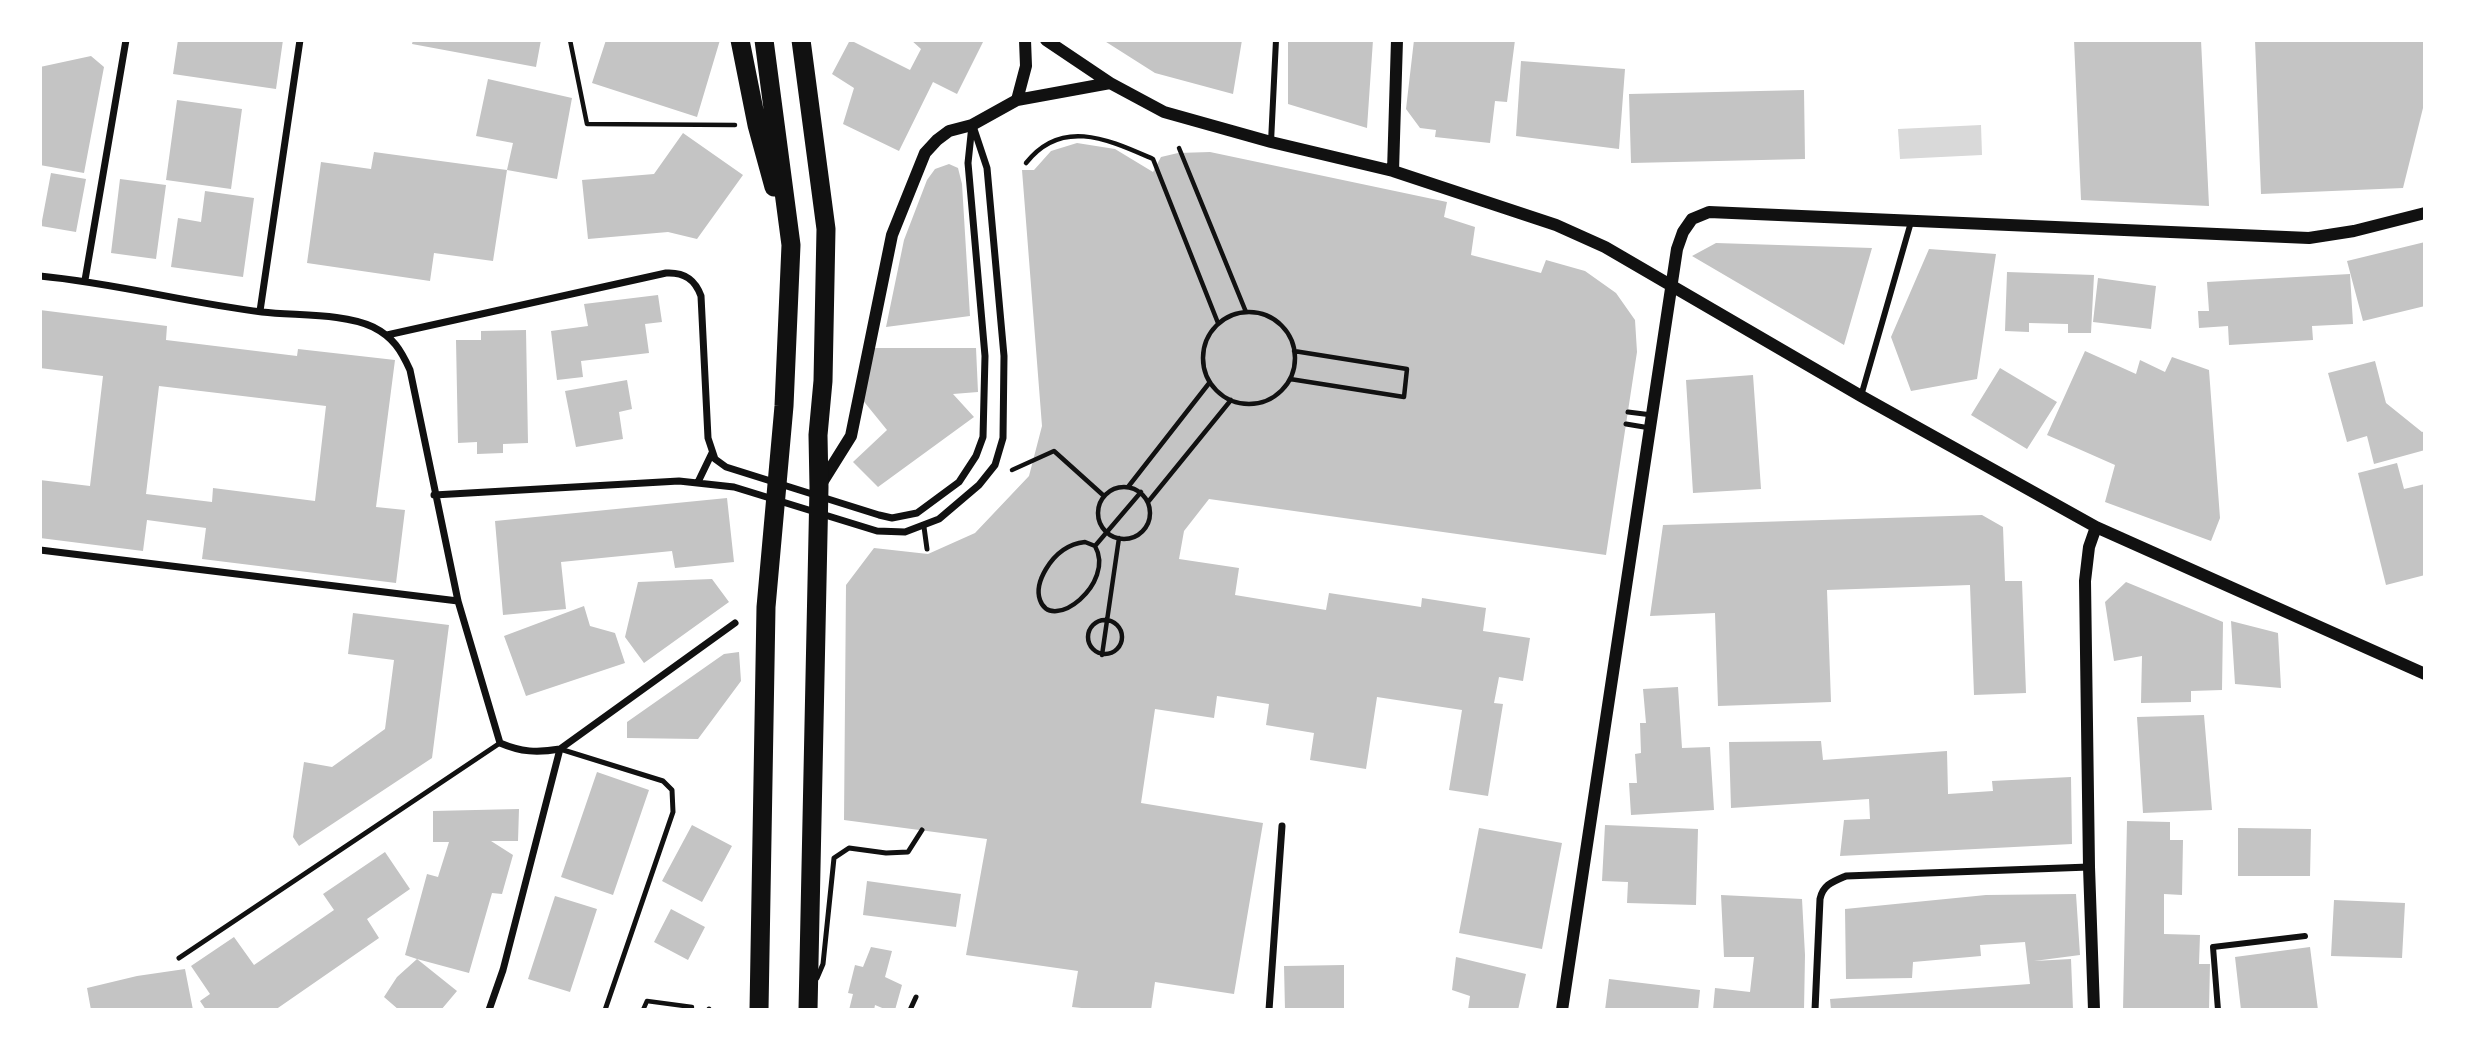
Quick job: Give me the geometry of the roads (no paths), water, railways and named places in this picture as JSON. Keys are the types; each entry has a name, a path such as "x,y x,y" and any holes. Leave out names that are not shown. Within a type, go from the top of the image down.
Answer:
{"highway":[{"path":"740,40 757,125 791,245"},
{"path":"759,1010 766,607 784,406 791,245 764,40"},
{"path":"801,40 825,229 823,382 818,435 808,1003"}],"street":[{"path":"85,280 126,40"},
{"path":"260,312 300,40"},
{"path":"1017,100 1026,66 1025,40"},
{"path":"1046,40 1110,83 1164,112 1270,142 1393,171 1556,225 1605,247 1861,396 2096,527 2423,669"},
{"path":"1270,142 1276,40"},
{"path":"1393,171 1397,40"},
{"path":"819,487 851,436 892,235 925,153 937,139 949,131 972,125 1017,100 1110,83"},
{"path":"387,335 666,273 684,275 698,287 701,296 708,438 715,459 726,467 879,515 892,518 917,513 959,482 983,437 985,356 968,163 972,125"},
{"path":"435,495 661,481 698,482 734,487 877,531 905,532 924,527 939,519 979,485 995,464 1003,438 1004,356 987,168 972,125"},
{"path":"1562,1010 1676,249 1692,219 1709,212 2309,238 2354,231 2425,213"},
{"path":"1861,396 1911,222"},
{"path":"40,276 85,280 260,312 348,320 370,326 387,335 401,350 410,370 458,601 500,743 518,750 536,752 559,749 735,623"},
{"path":"698,482 712,453"},
{"path":"2094,1010 2085,581 2089,547 2096,527"},
{"path":"40,550 458,601"},
{"path":"489,1010 503,970 559,749"},
{"path":"1269,1010 1282,826"},
{"path":"1815,1010 1820,900 1822,890 1830,883 1846,876 2089,867"},
{"path":"2218,1010 2213,947 2305,936"}],"lane":[{"path":"1628,412 1651,422"},
{"path":"1626,424 1651,422"},
{"path":"924,527 927,549"},
{"path":"179,958 500,743"},
{"path":"559,749 663,781 672,790 673,812 605,1010"},
{"path":"808,1003 823,964 835,858 849,848 886,853 908,852 922,831"},
{"path":"910,1010 916,997"}]}
